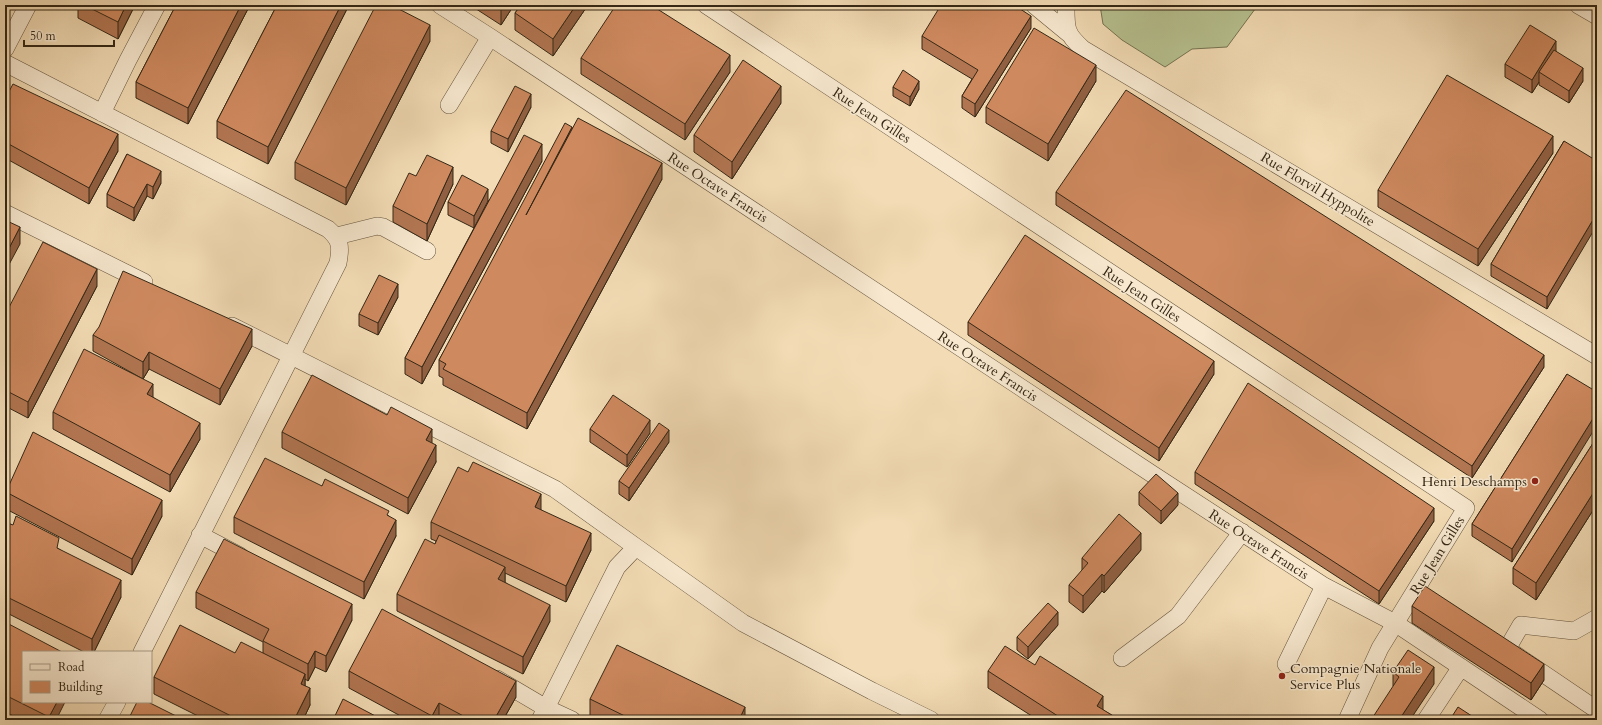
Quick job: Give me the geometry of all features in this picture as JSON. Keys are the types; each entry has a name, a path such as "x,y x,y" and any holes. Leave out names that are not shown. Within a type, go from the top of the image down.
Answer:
{"street":[{"path":"5,49 28,5"},
{"path":"102,113 157,5"},
{"name":"Rue Octave Francis","path":"440,5 1324,586 1395,623 1540,720"},
{"name":"Rue Jean Gilles","path":"706,5 1466,508 1395,623"},
{"name":"Rue Florvil Hyppolite","path":"1034,5 1068,33 1083,49 1597,356"},
{"path":"1066,5 1066,22 1068,33"},
{"path":"1578,5 1597,16"},
{"path":"449,105 490,37"},
{"path":"5,63 328,229 337,236 340,251 338,263 142,651"},
{"path":"5,213 155,287"},
{"path":"337,236 377,226 383,227 427,251"},
{"path":"219,319 555,489 743,623 872,691 932,720"},
{"path":"1122,658 1178,616 1242,532"},
{"path":"200,535 257,564"},
{"path":"543,714 617,567 636,547"},
{"path":"1286,664 1324,586"},
{"path":"1597,618 1574,631 1521,625 1507,649 1597,710"},
{"path":"1347,720 1380,648 1395,623"},
{"path":"1426,720 1461,667"},
{"path":"486,673 543,714 572,720"},
{"path":"107,720 116,703"}],"green space":[{"path":"1100,5 1258,5 1227,47 1192,49 1165,67 1122,40 1103,24"}],"building":[{"path":"84,5 126,5 118,22"},
{"path":"176,5 241,5 188,108 136,82"},
{"path":"277,5 341,5 268,147 217,121"},
{"path":"376,5 391,5 430,25 346,188 295,162"},
{"path":"495,5 503,5 501,9"},
{"path":"521,5 576,5 553,39 515,13"},
{"path":"616,5 651,5 730,55 685,124 581,58"},
{"path":"941,5 1014,5 1031,16 975,104 962,96 978,70 922,36"},
{"path":"1530,25 1556,41 1532,80 1505,64"},
{"path":"1034,28 1096,65 1048,144 986,107"},
{"path":"1554,50 1583,68 1569,91 1539,72"},
{"path":"743,60 781,86 732,162 694,135"},
{"path":"903,70 919,81 910,97 893,87"},
{"path":"1447,75 1553,136 1478,249 1378,190"},
{"path":"13,84 118,134 89,188 5,142 5,99"},
{"path":"515,86 531,94 508,139 491,131"},
{"path":"1126,90 1544,355 1472,466 1056,192"},
{"path":"578,118 662,163 527,413 443,369 446,364 439,360 565,123 572,127 526,215"},
{"path":"524,135 542,144 422,367 405,358"},
{"path":"1564,141 1597,161 1597,213 1547,297 1491,264"},
{"path":"127,154 161,171 153,187 147,184 134,208 107,194"},
{"path":"427,155 453,167 427,224 393,206 409,173 416,176"},
{"path":"462,175 488,189 474,216 448,202"},
{"path":"5,220 20,227 5,256"},
{"path":"1025,235 1214,361 1159,448 968,322"},
{"path":"43,242 97,269 28,402 5,390 5,315"},
{"path":"123,271 252,329 220,389 149,352 143,362 93,335 99,327"},
{"path":"379,275 398,284 378,323 359,314"},
{"path":"84,349 153,384 147,394 200,423 170,475 53,412"},
{"name":"Henri Deschamps","path":"1567,374 1597,392 1597,412 1512,549 1472,524"},
{"path":"312,375 387,415 391,407 432,429 426,440 436,445 408,498 282,432"},
{"path":"1248,383 1434,508 1379,591 1195,472"},
{"path":"613,395 650,420 627,455 590,429"},
{"path":"659,423 669,430 629,488 619,481"},
{"path":"33,432 162,500 132,559 6,492"},
{"path":"1597,437 1597,487 1536,583 1513,568"},
{"path":"265,458 322,486 325,479 389,511 387,515 396,520 364,582 234,517"},
{"path":"473,462 541,494 535,507 591,533 566,586 431,522 458,467 468,472"},
{"path":"1156,474 1178,493 1161,511 1139,492"},
{"path":"1119,514 1141,533 1104,576 1102,574 1083,596 1069,585 1088,563 1082,558"},
{"path":"16,516 59,538 57,548 121,580 92,639 5,596 5,522 13,525"},
{"path":"439,535 505,567 498,579 550,605 523,657 397,594 425,539 435,544"},
{"path":"224,539 352,604 326,656 315,651 308,664 263,641 269,629 196,592"},
{"path":"1425,586 1544,664 1531,683 1412,606"},
{"path":"1048,603 1058,612 1028,647 1017,637"},
{"path":"382,609 516,681 494,720 471,720 439,703 432,716 349,671"},
{"path":"5,622 60,651 22,651 22,703 56,703 49,717 5,695"},
{"path":"180,625 235,653 241,642 305,674 301,684 310,688 294,720 239,720 154,677"},
{"path":"617,645 745,707 739,720 633,720 590,699"},
{"path":"1005,646 1035,665 1040,656 1103,696 1097,706 1120,720 1064,720 988,671"},
{"path":"1408,650 1434,667 1399,720 1371,720 1399,677 1393,672"},
{"path":"343,699 383,720 333,720"},
{"path":"136,703 150,703 184,720 128,720"},
{"path":"1458,707 1478,720 1455,720 1451,718"}],"place":[{"name":"Henri Deschamps","path":"1535,481"},
{"name":"Compagnie Nationale Service Plus","path":"1282,676"}]}
